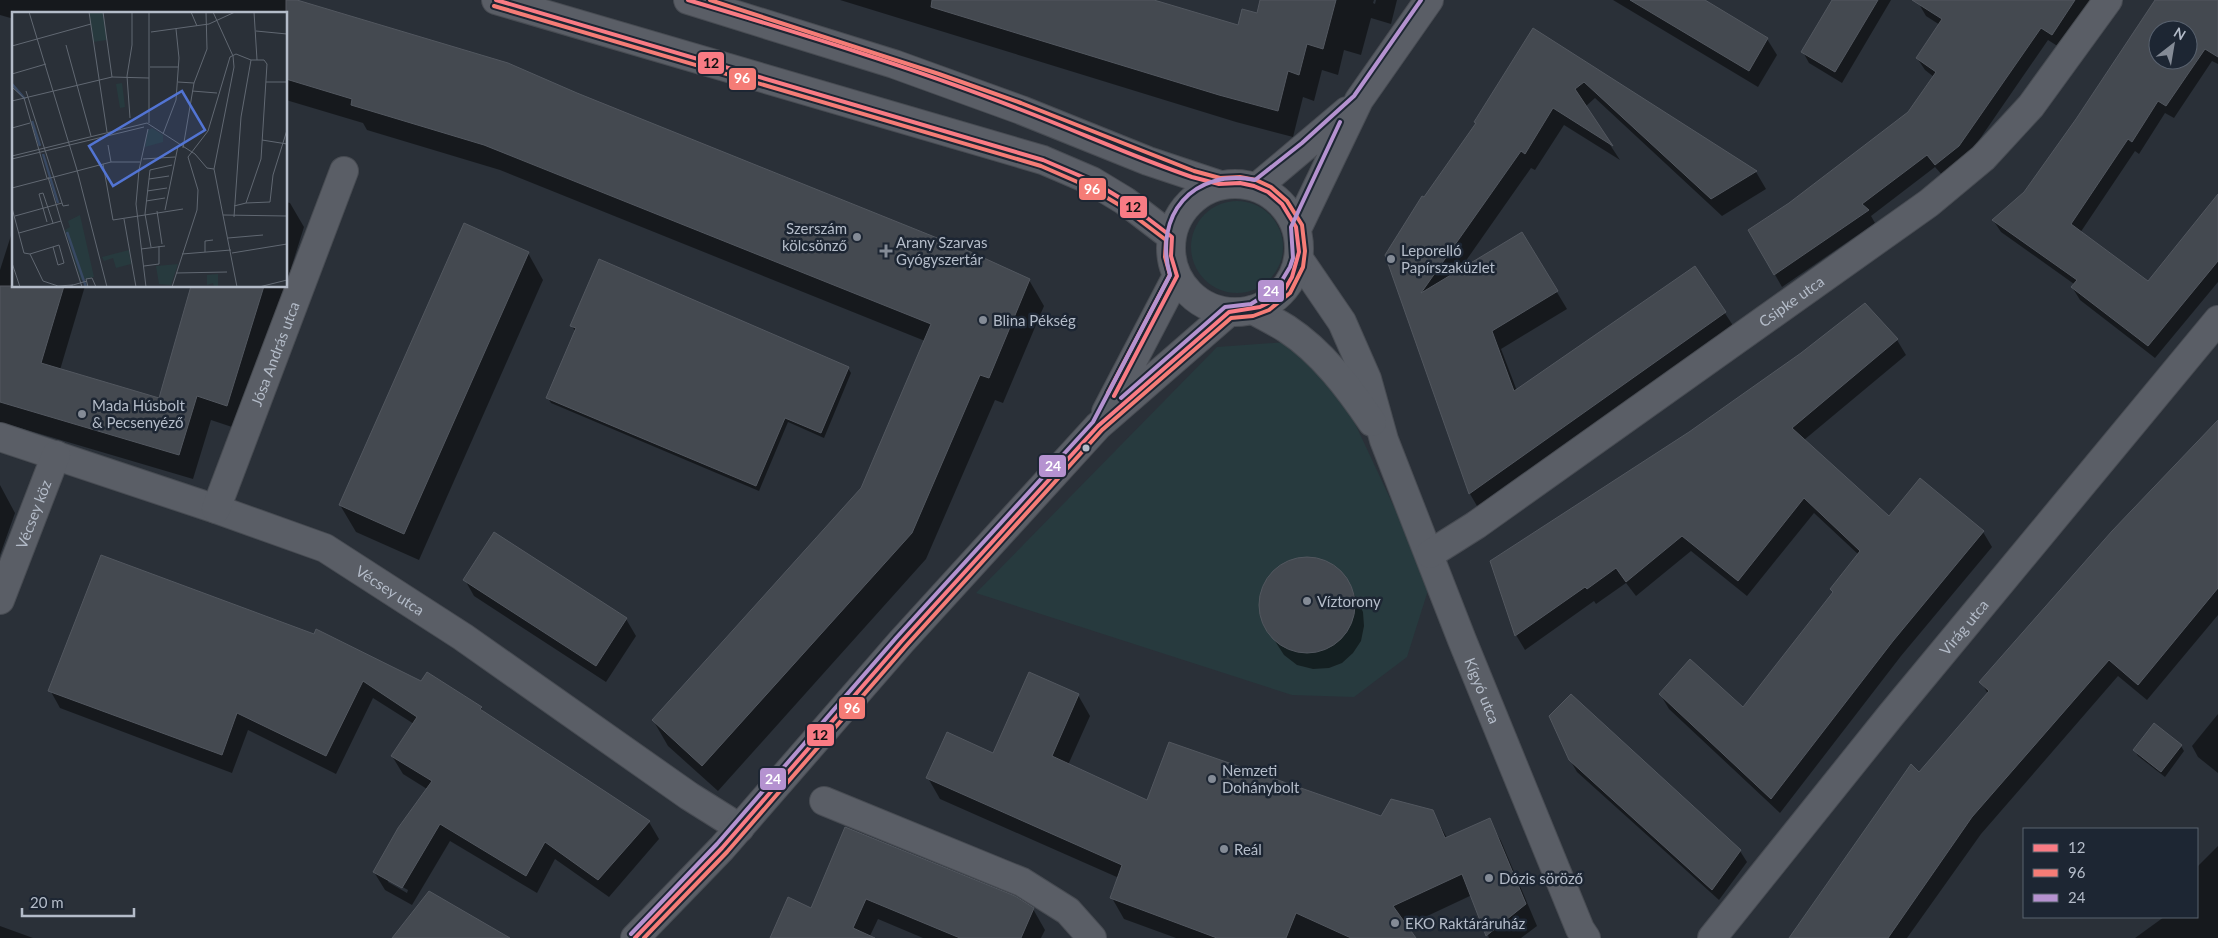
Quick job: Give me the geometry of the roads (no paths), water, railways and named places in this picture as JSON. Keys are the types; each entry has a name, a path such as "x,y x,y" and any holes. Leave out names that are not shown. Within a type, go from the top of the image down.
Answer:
{"street":[{"path":"496,0 1043,160 1092,180 1126,201 1172,237"},
{"path":"688,0 894,64 1021,110 1148,161 1220,185 1246,184 1271,194 1282,203 1291,215 1297,228 1300,249 1296,270 1283,291 1264,305 1241,311 1208,306 1190,293 1177,276 1171,256 1172,237 1176,222 1183,209 1193,198 1220,185"},
{"path":"1297,228 1359,100 1429,0"},
{"name":"Csipke utca","path":"1430,554 1484,519 1929,203 1983,158 2031,106 2108,0"},
{"path":"1257,187 1306,148 1359,100"},
{"name":"Jósa András utca","path":"216,509 344,171"},
{"name":"Kígyó utca","path":"1299,259 1342,322 1367,379 1384,440 1577,935"},
{"path":"1098,426 1177,276"},
{"path":"635,938 740,828 901,642 1098,426 1241,311"},
{"name":"Kígyó utca","path":"1241,311 1288,329 1316,353 1352,392 1384,440"},
{"name":"Virág utca","path":"1712,938 1891,714 2218,320"},
{"name":"Vécsey utca","path":"0,437 216,509 325,548 463,637 689,796 740,828"},
{"name":"Vécsey köz","path":"0,600 56,455"},
{"path":"824,801 1022,882 1068,911 1092,938"}],"place":[{"name":"Szerszám kölcsönző","path":"857,237"},
{"name":"Arany Szarvas Gyógyszertár","path":"886,251"},
{"name":"Leporelló Papírszaküzlet","path":"1391,259"},
{"name":"Blina Pékség","path":"983,320"},
{"name":"Mada Húsbolt & Pecsenyéző","path":"82,414"},
{"name":"Víztorony","path":"1307,601"},
{"name":"Nemzeti Dohánybolt","path":"1212,779"},
{"name":"Reál","path":"1224,849"},
{"name":"Dózis söröző","path":"1489,878"},
{"name":"EKO Raktáráruház","path":"1395,923"}]}
